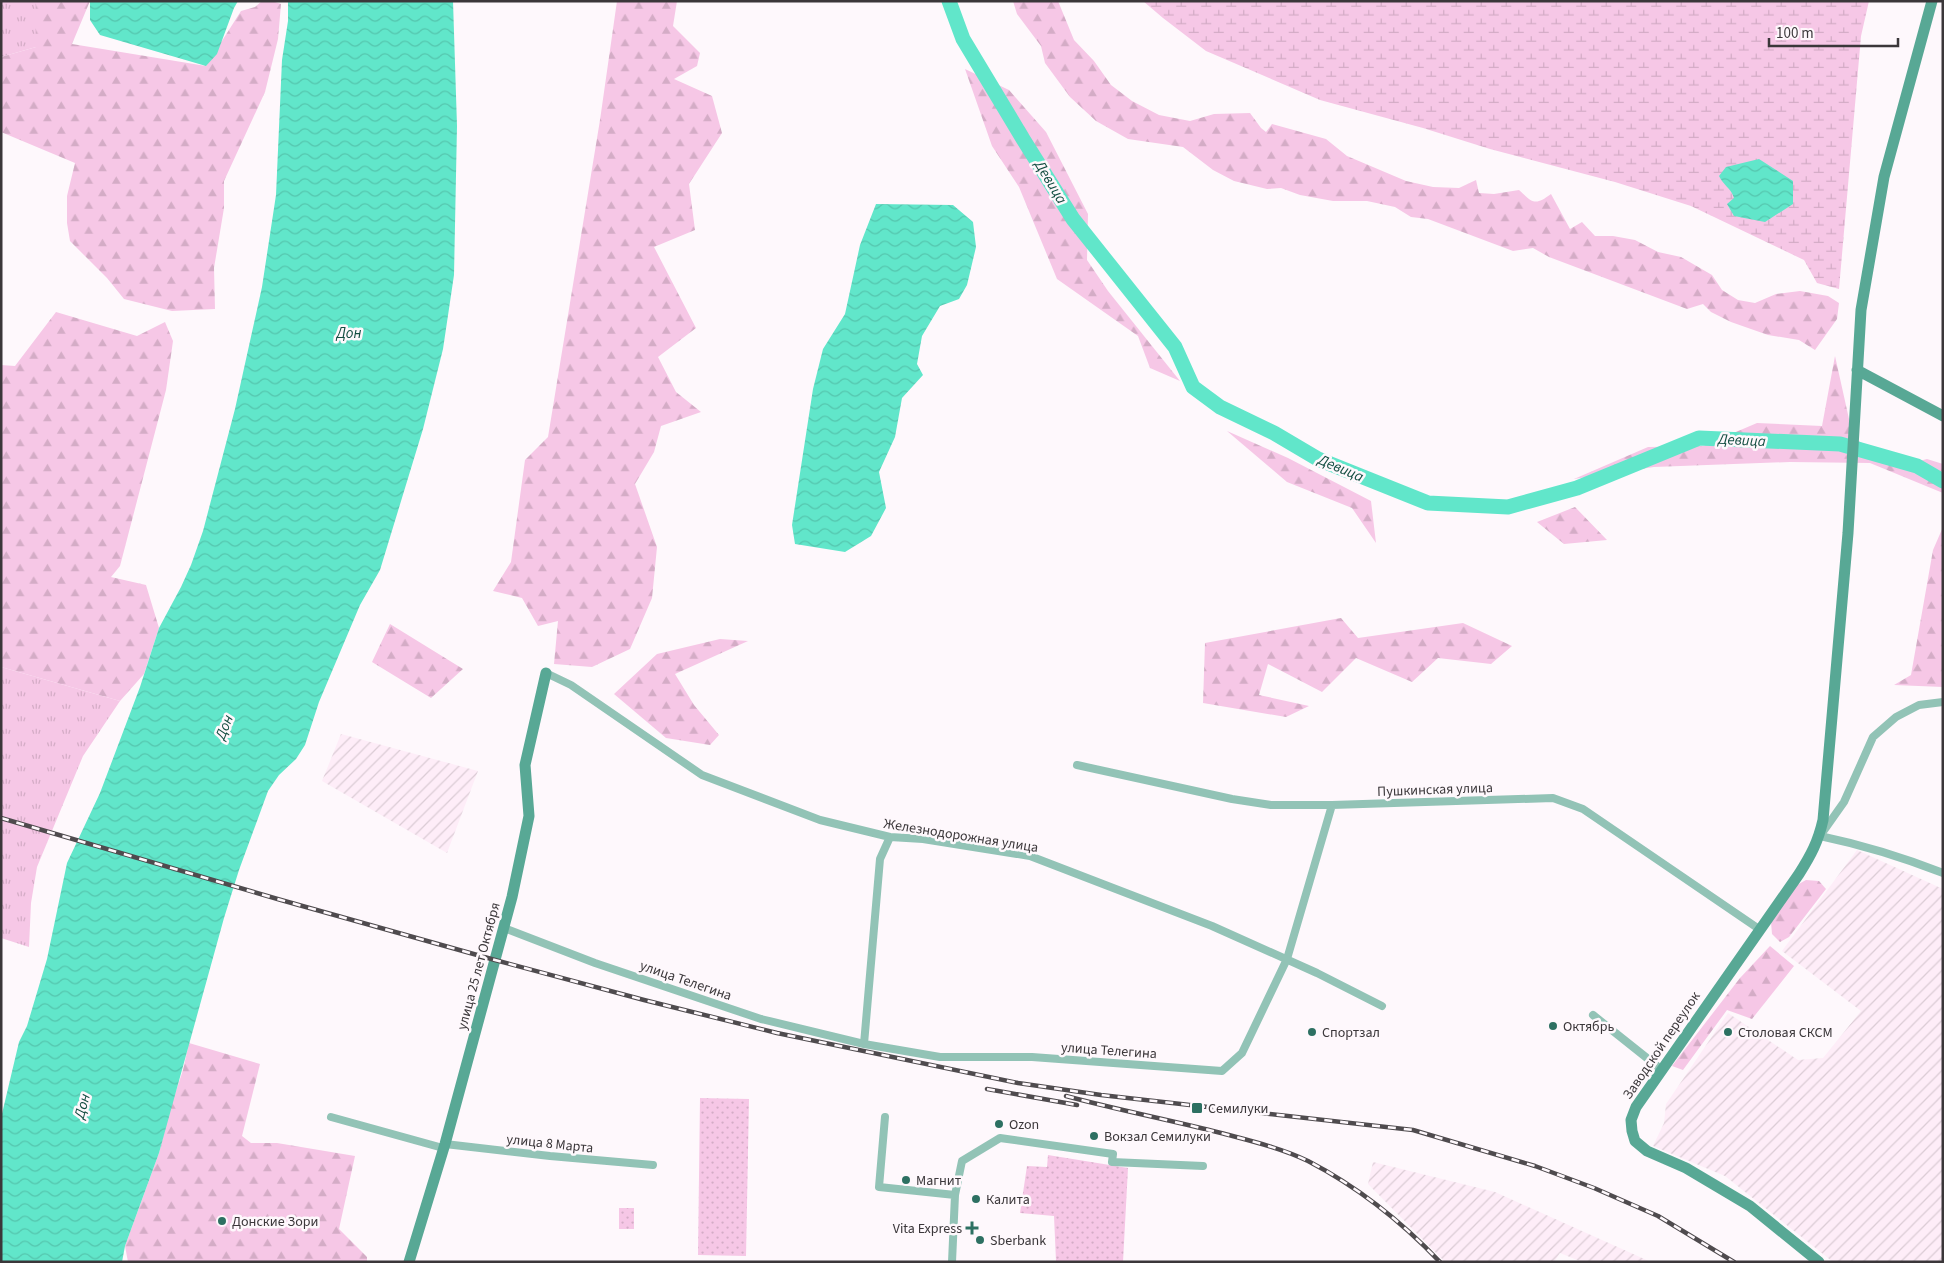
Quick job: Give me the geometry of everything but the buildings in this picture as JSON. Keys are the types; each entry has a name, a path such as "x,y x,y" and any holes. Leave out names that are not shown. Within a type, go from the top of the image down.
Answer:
{"street":[{"name":"Заводской переулок","path":"1820,1262 1750,1206 1686,1168 1647,1151 1635,1141 1631,1120 1636,1107 1799,874 1816,847 1820,836 1823,820 1848,534 1861,310 1884,177 1932,1"},
{"path":"1857,370 1943,416"},
{"name":"Железнодорожная улица","path":"546,673 571,685 702,775 820,820 890,837 924,838 1030,856 1212,926 1287,959 1382,1006"},
{"name":"улица 25 лет Октября","path":"409,1262 444,1146 512,897 529,816 525,766 546,673"},
{"path":"1943,702 1919,705 1896,717 1873,737 1844,802 1820,836 1893,854 1943,873"},
{"name":"Пушкинская улица","path":"1077,765 1232,799 1271,805 1332,805 1553,798 1584,809 1759,929"},
{"name":"улица Телегина","path":"504,928 595,963 761,1019 864,1044 940,1057 1032,1057 1222,1071 1242,1053 1287,959 1332,805"},
{"path":"864,1044 880,859 890,837"},
{"path":"1593,1015 1662,1070"},
{"name":"улица 8 Марта","path":"331,1117 444,1146 653,1165"},
{"path":"885,1117 879,1187 955,1195"},
{"path":"952,1262 955,1195 962,1161 1000,1138 1113,1154 1112,1162 1203,1166"}],"shaded area":[{"path":"341,734 478,771 447,853 322,781"},
{"path":"1857,850 1943,889 1943,1262 1833,1262 1725,1176 1653,1146 1664,1123 1666,1104 1728,1013 1798,1060 1823,1058 1861,1011 1782,951"},
{"path":"1373,1162 1495,1192 1651,1262 1582,1262 1560,1253 1554,1262 1445,1262 1368,1184"}],"green space":[{"path":"1,1 36,1 36,47 1,57"},
{"path":"36,1 90,1 72,44 206,66 241,11 255,7 262,1 272,1 281,4 278,39 265,92 224,181 224,208 214,268 215,309 172,311 124,299 107,278 70,241 67,223 67,196 75,163 1,132 1,57 36,47"},
{"path":"617,1 677,1 673,26 700,53 697,66 674,79 712,96 722,133 689,184 695,230 654,247 696,328 658,357 676,392 701,412 661,426 654,452 635,484 657,547 652,598 630,649 592,667 554,664 558,621 538,626 522,598 493,591 511,562 525,460 548,437 600,120"},
{"path":"1013,1 1058,1 1074,40 1094,61 1111,85 1132,101 1159,115 1190,121 1214,114 1250,113 1266,132 1272,124 1326,139 1347,156 1406,181 1433,187 1459,188 1476,180 1479,193 1494,194 1519,190 1534,201 1541,200 1551,194 1570,229 1582,222 1595,236 1613,236 1635,240 1658,252 1681,257 1712,275 1722,290 1738,300 1755,303 1776,294 1800,291 1828,296 1839,303 1837,319 1815,350 1799,340 1768,335 1731,322 1711,312 1703,304 1687,309 1549,257 1533,248 1513,251 1428,219 1411,217 1395,207 1367,201 1333,201 1300,195 1281,188 1267,189 1234,181 1213,170 1183,147 1128,139 1096,121 1070,97 1045,63 1041,46 1017,14"},
{"path":"1143,1 1869,1 1861,36 1839,289 1817,283 1804,260 1691,206 1615,182 1490,149 1423,128 1320,100 1206,51"},
{"path":"965,69 1009,90 1046,132 1088,214 1087,260 1108,291 1180,381 1150,368 1138,336 1057,279 1019,187 992,146"},
{"path":"56,312 137,336 165,322 173,341 166,390 120,566 111,577 146,585 159,628 144,674 120,701 1,667 1,365 15,366"},
{"path":"1835,356 1853,437 1896,467 1927,459 1943,464 1943,493 1870,463 1790,462 1654,467 1574,479 1648,447 1703,446 1757,423 1822,426"},
{"path":"1227,431 1288,458 1371,501 1376,543 1352,508 1287,482"},
{"path":"1575,507 1607,540 1564,544 1537,522"},
{"path":"1943,527 1943,687 1894,685 1911,675 1933,550"},
{"path":"1341,618 1358,638 1463,623 1512,646 1491,664 1438,658 1412,682 1356,658 1322,692 1268,664 1259,695 1309,706 1286,717 1203,703 1205,643"},
{"path":"390,624 463,669 431,698 372,662"},
{"path":"720,639 748,641 675,674 694,705 719,735 710,745 666,738 614,694 657,654"},
{"path":"1,667 120,701 83,756 37,867 31,903 29,947 1,938"},
{"path":"1806,880 1819,881 1826,889 1789,937 1780,942 1772,934 1771,922 1797,885"},
{"path":"1770,946 1794,966 1752,1019 1727,1010 1683,1070 1672,1066 1740,978"},
{"path":"189,1043 260,1064 242,1136 251,1143 277,1143 355,1156 339,1229 367,1257 367,1262 128,1262 125,1246 159,1153"},
{"path":"700,1098 749,1099 746,1256 698,1255"},
{"path":"1048,1155 1128,1168 1123,1262 1056,1261 1054,1216 1020,1213 1027,1166 1047,1167"},
{"path":"619,1208 634,1208 634,1229 619,1229"}],"water":[{"path":"90,1 238,1 217,54 206,66 100,35 90,20"},
{"name":"Дон","path":"288,1 453,1 457,126 454,275 443,349 423,429 380,570 360,605 319,702 305,745 296,759 279,775 268,791 239,870 159,1153 125,1246 122,1262 1,1262 1,1118 19,1042 27,1026 47,959 67,863 100,793 140,687 159,628 191,565 203,531 235,409 262,287 276,195 282,60 288,21"},
{"path":"1759,159 1793,181 1793,204 1765,222 1734,216 1727,204 1734,198 1719,176 1726,167"},
{"path":"876,204 953,205 973,222 976,247 967,285 959,299 940,306 922,336 917,364 923,375 902,398 895,437 879,472 886,508 871,536 845,552 795,544 792,525 813,389 823,349 845,314 860,245"}],"waterway":[{"name":"Девица","path":"949,1 963,39 1073,219 1175,347 1193,387 1220,407 1274,433 1318,459 1428,503 1508,507 1577,488 1699,438 1840,444 1917,466 1943,481"}],"railway":[{"path":"1,818 495,960 777,1033 1018,1083 1101,1095 1413,1130 1535,1166 1594,1188 1658,1216 1734,1262"},
{"path":"987,1089 1077,1105"},
{"path":"1066,1096 1221,1133 1298,1156 1362,1194 1395,1219 1440,1262"}],"place":[{"name":"Октябрь","path":"1553,1026"},
{"name":"Спортзал","path":"1312,1032"},
{"name":"Столовая СКСМ","path":"1728,1032"},
{"name":"Семилуки","path":"1197,1108"},
{"name":"Ozon","path":"999,1124"},
{"name":"Вокзал Семилуки","path":"1094,1136"},
{"name":"Магнит","path":"906,1180"},
{"name":"Калита","path":"976,1199"},
{"name":"Донские Зори","path":"222,1221"},
{"name":"Vita Express","path":"972,1228"},
{"name":"Sberbank","path":"980,1240"}]}
